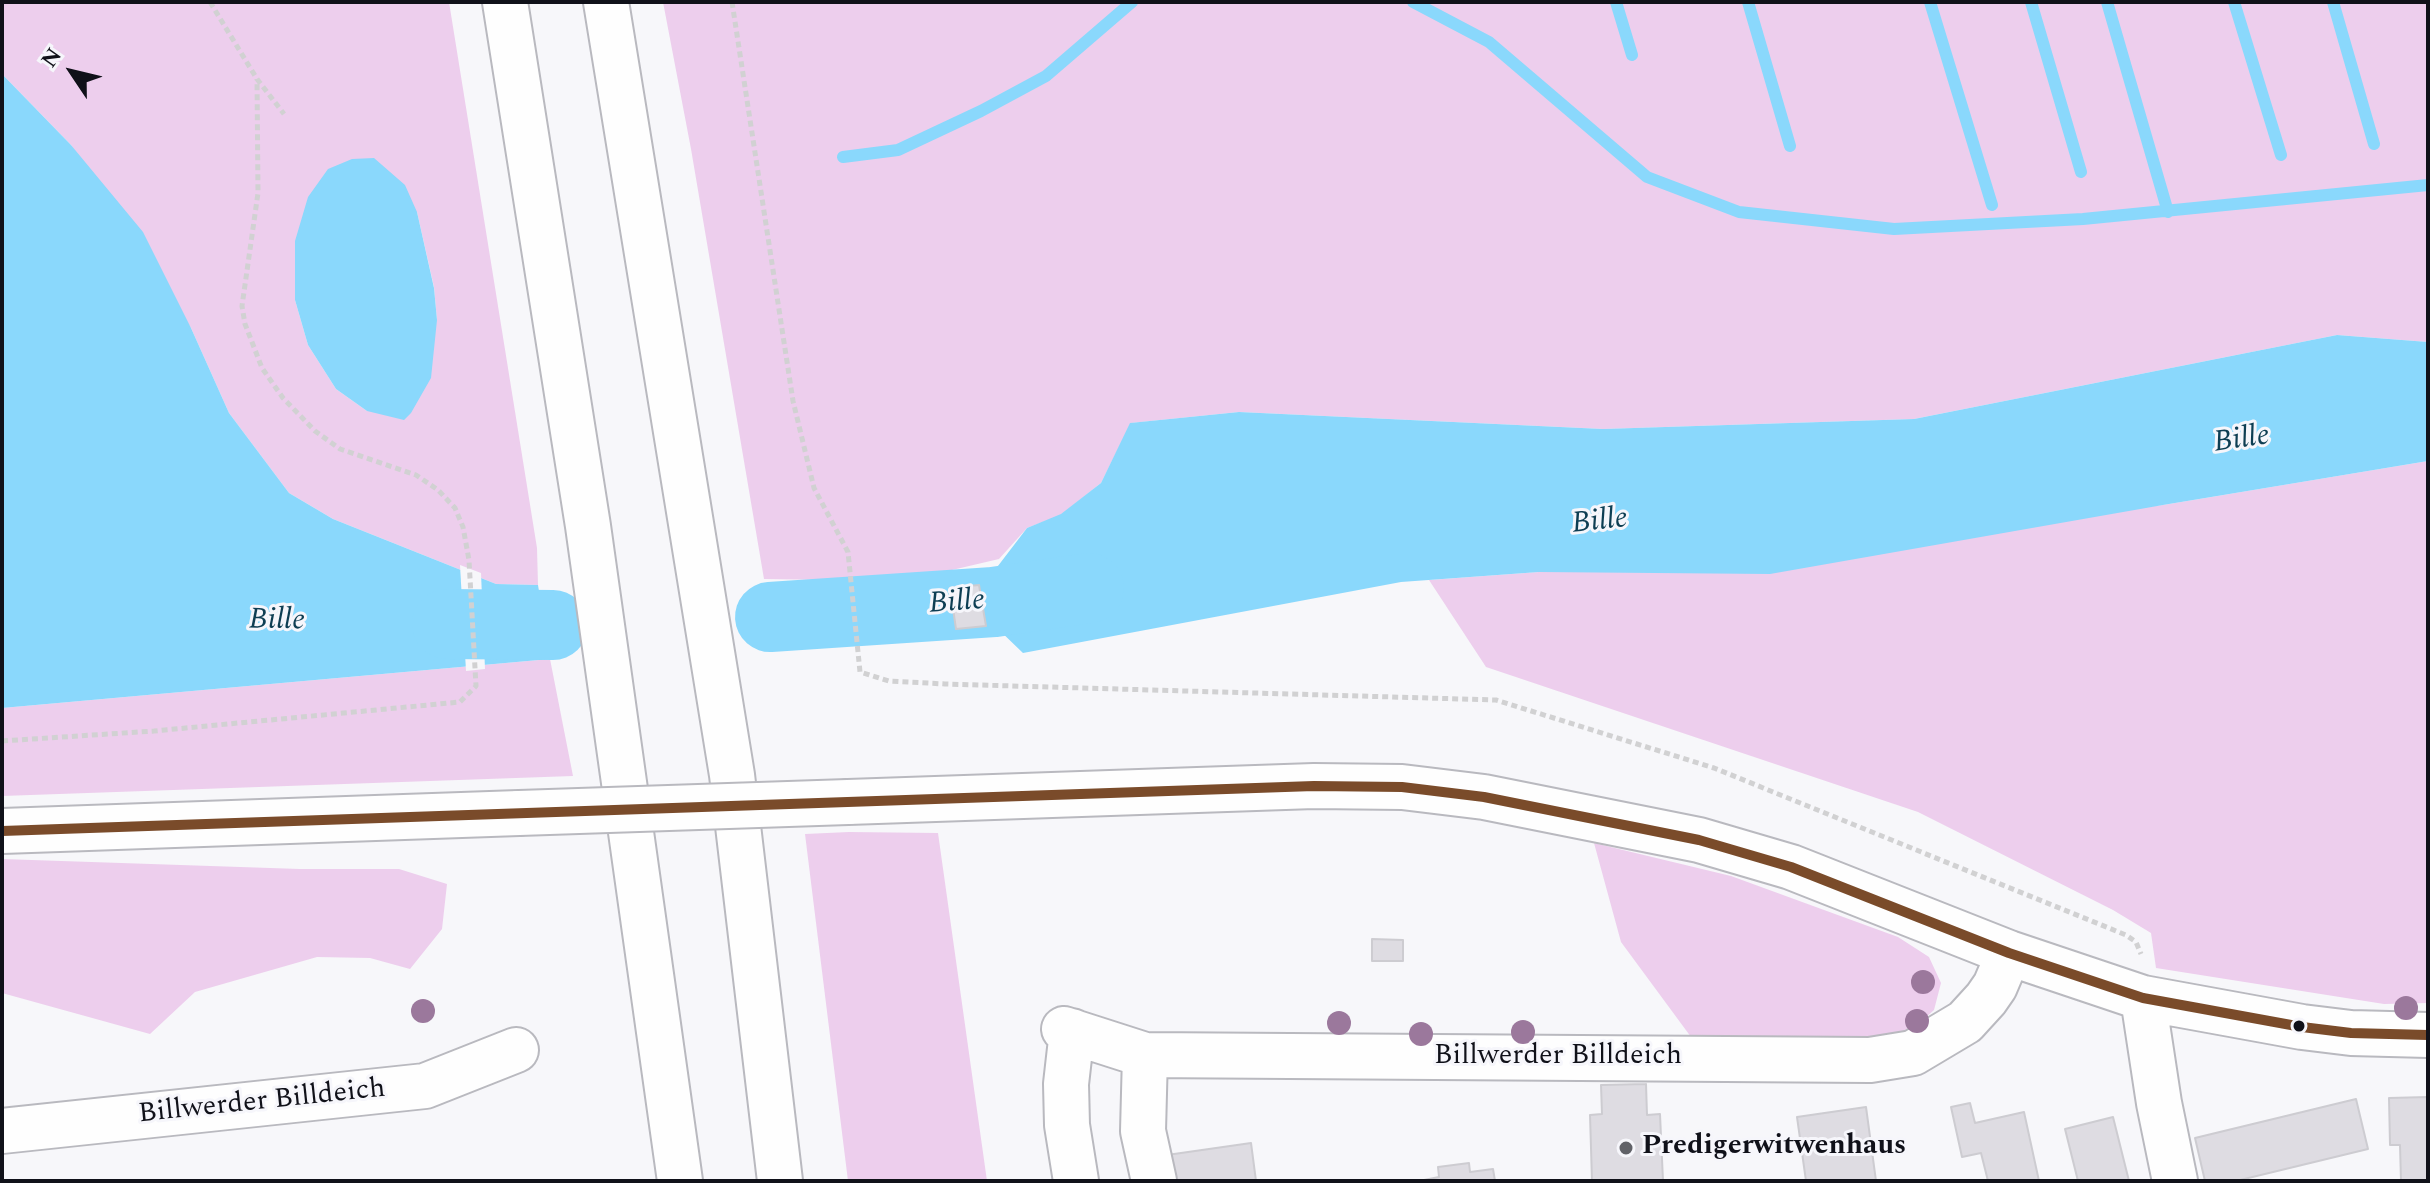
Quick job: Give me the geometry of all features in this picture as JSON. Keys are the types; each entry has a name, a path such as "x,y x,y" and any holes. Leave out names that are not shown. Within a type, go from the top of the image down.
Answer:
{"main road":[{"path":"505,2 588,526 680,1181"},
{"path":"606,2 732,775 780,1181"},
{"path":"2,831 1314,786 1402,787 1484,797 1699,840 1775,863 2009,953 2143,998 2302,1027 2351,1033 2428,1035"},
{"name":"Billwerder Billdeich","path":"1076,1181 1067,1125 1068,1030 1145,1055 1870,1060 1913,1053 1965,1022 1995,986 2009,953"},
{"path":"2143,998 2175,1181"},
{"name":"Billwerder Billdeich","path":"2,1131 425,1086 516,1050"},
{"path":"1145,1055 1143,1131 1154,1181"}],"path":[{"path":"210,2 257,79 284,114"},
{"path":"732,2 793,401 814,488 848,552 860,672 889,681 945,684 1496,700 1714,768 2126,935 2141,949 2143,998"},
{"path":"2,741 154,731 460,702 476,686 469,560 463,527 455,508 438,490 416,475 340,449 315,431 283,398 262,368 245,324 242,306 258,193 257,79"}],"shaded area":[{"path":"2,2 449,2 537,548 538,585 496,584 333,519 289,493 229,413 191,328 71,145 2,74","holes":["417,212 434,287 437,320 367,411 336,389 308,345 295,300 295,241"]},
{"path":"663,2 2428,2 2428,342 2337,335 1914,419 1603,429 1239,412 1131,423 1101,483 1061,515 1027,528 999,559 905,581 764,579"},
{"path":"2428,461 2428,1003 2384,1004 2156,968 2151,933 2113,910 1918,812 1486,667 1429,580 1539,572 2163,505"},
{"path":"550,659 573,776 2,796 2,708"},
{"path":"938,833 987,1181 848,1181 805,834"},
{"path":"1594,843 1731,876 1898,937 1929,957 1941,983 1934,1010 1903,1038 1691,1037 1621,942"},
{"path":"2,859 300,869 399,869 447,884 442,929 410,969 370,958 317,957 195,992 150,1034 2,993"}],"water":[{"path":"2,74 71,145 143,232 229,413 289,493 333,519 496,584 538,585 550,659 2,708"},
{"path":"374,158 405,185 417,212 434,288 437,320 431,378 404,420 367,411 336,389 308,345 295,300 295,241 308,197 328,169 352,159"},
{"path":"2337,335 2428,342 2428,461 1770,574 1539,572 1401,582 1023,653 996,627 988,579 1027,528 1061,514 1101,483 1130,423 1239,412 1603,429 1914,419"}],"pier":[{"path":"460,565 481,573 485,669 466,671"}],"building":[{"path":"979,585 986,626 956,629 950,588"},
{"path":"1372,939 1403,940 1403,961 1372,961"},
{"name":"Predigerwitwenhaus","path":"1646,1084 1647,1115 1660,1114 1663,1181 1592,1181 1590,1115 1602,1114 1601,1085"},
{"path":"2428,1097 2428,1181 2401,1181 2400,1145 2390,1145 2389,1098"},
{"path":"2356,1099 2368,1149 2236,1181 2205,1181 2195,1138"},
{"path":"1970,1103 1975,1123 2024,1112 2039,1181 1988,1181 1981,1153 1962,1157 1951,1107"},
{"path":"1866,1107 1876,1181 1806,1181 1797,1117"},
{"path":"2113,1117 2129,1181 2078,1181 2065,1129"},
{"path":"1251,1143 1256,1181 1171,1181 1167,1155"},
{"path":"1469,1163 1470,1172 1493,1169 1495,1181 1419,1181 1439,1177 1438,1167"}],"waterway":[{"path":"843,157 898,150 981,111 1046,76 1132,2"},
{"path":"1413,2 1489,42 1647,177 1739,212 1894,229 2083,219 2428,185"},
{"path":"1616,2 1632,55"},
{"path":"1748,2 1790,146"},
{"path":"1930,2 1992,205"},
{"path":"2031,2 2081,172"},
{"path":"2107,2 2168,212"},
{"path":"2234,2 2281,155"},
{"path":"2333,2 2374,144"},
{"name":"Bille","path":"770,617 994,602 1089,588"},
{"name":"Bille","path":"447,624 553,625"}],"transit line":[{"path":"2,831 1314,786 1402,787 1484,797 1699,840 1791,867 2009,953 2143,998 2302,1027 2351,1033 2428,1035"}],"place":[{"name":"Predigerwitwenhaus","path":"1626,1148"}]}
